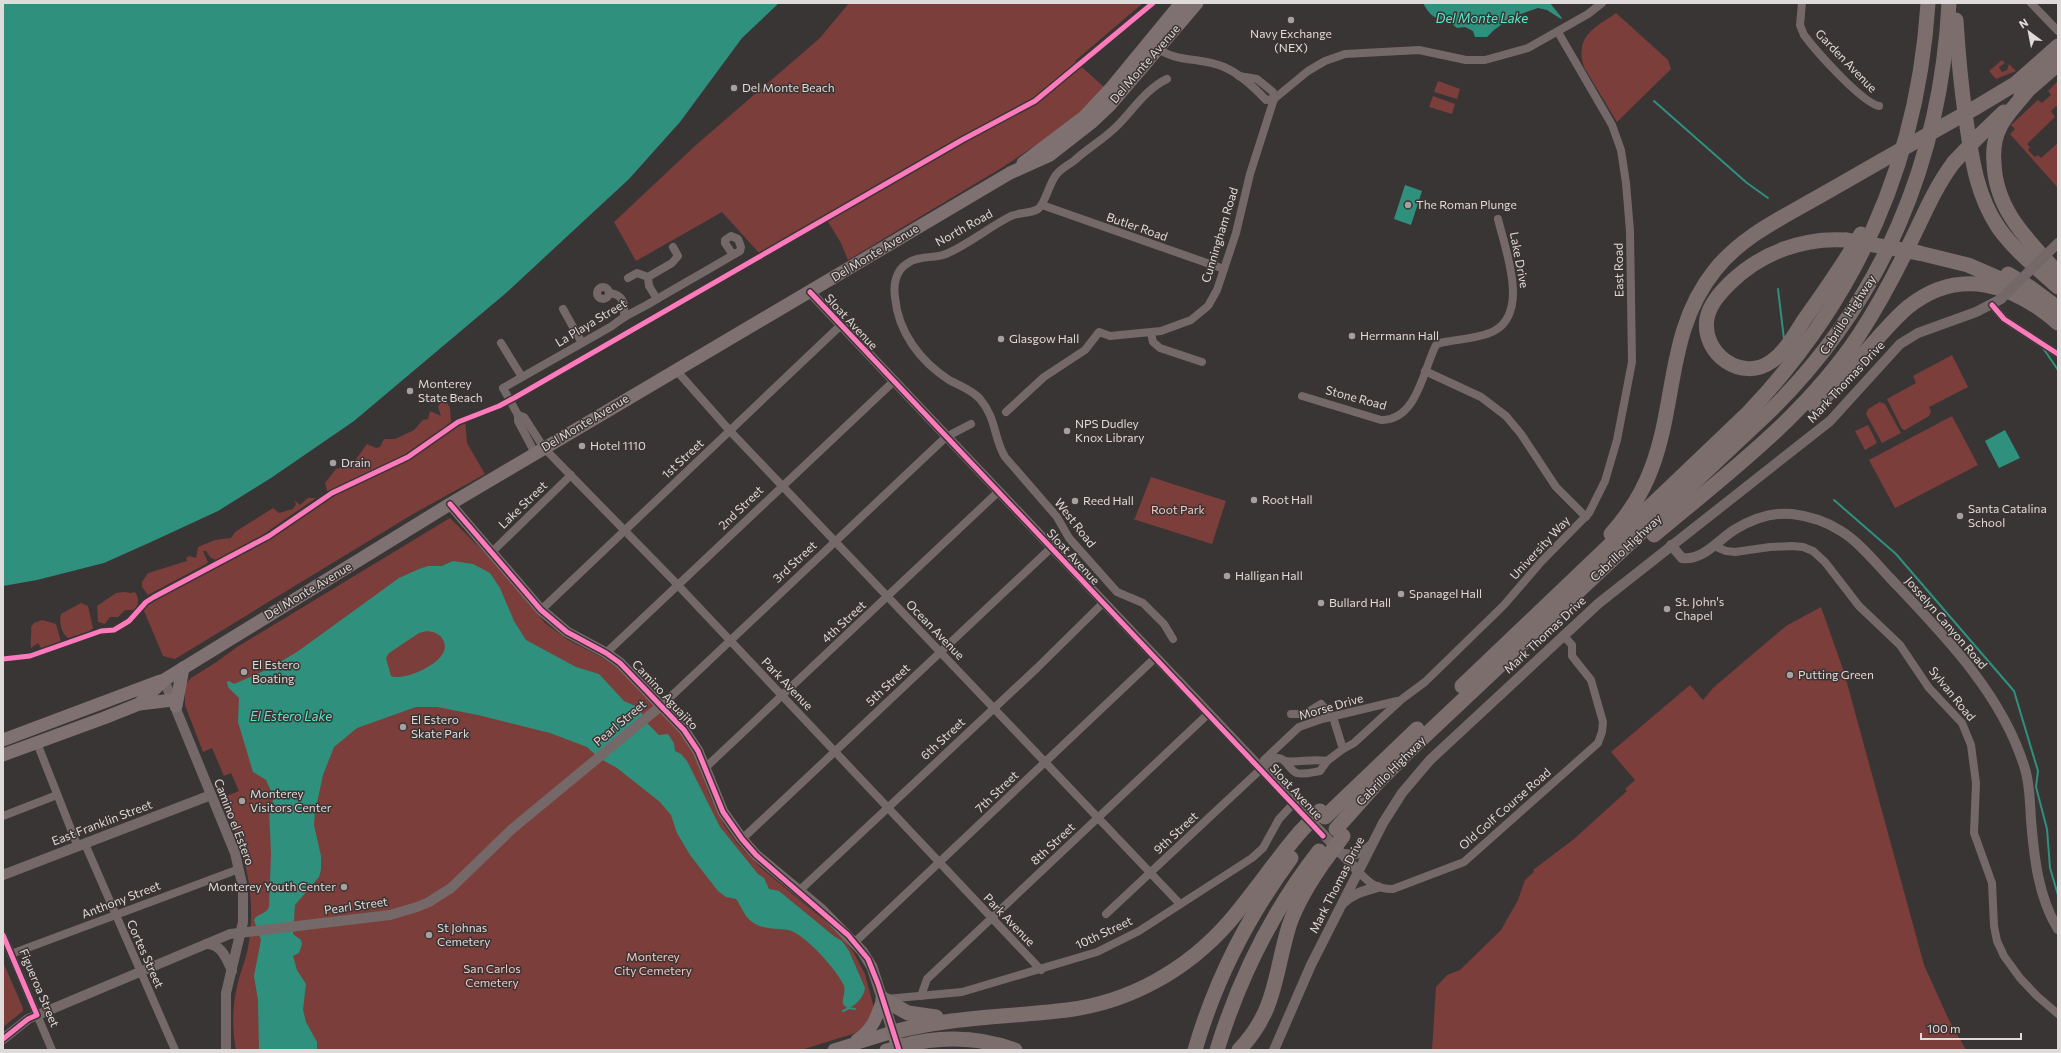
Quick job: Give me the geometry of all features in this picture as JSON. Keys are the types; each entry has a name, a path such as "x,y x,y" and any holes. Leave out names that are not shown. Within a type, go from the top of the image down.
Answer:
{"highway":[{"name":"Cabrillo Highway","path":"1195,1050 1214,994 1239,941 1303,835 1322,814 1364,779 1534,619 1727,433 1787,369 1825,316 1855,267 1877,221 1898,167 1910,124 1919,81 1928,3"},
{"name":"Cabrillo Highway","path":"1322,855 1398,763 1791,391 1829,346 1855,309 1896,231 1922,164 1942,78 1949,3"},
{"path":"1955,3 1961,81 1972,160 1979,189 1992,216 2007,238 2058,287"},
{"path":"1673,382 1680,338 1688,314 1706,283 1723,261 1745,241 1761,230 2015,84 2058,46"},
{"path":"1578,593 1632,553 1766,440 1814,394 1858,336 1889,286 1938,187 1954,162 1979,136 2058,64"},
{"path":"2028,90 1999,129 1994,150 1995,178 2001,200 2010,218 2058,273"},
{"path":"1848,237 1820,240 1791,246 1756,262 1732,281 1716,299 1707,318 1708,338 1718,355 1732,365 1747,369 1763,366 1778,356 1855,246 1898,167"},
{"path":"1534,619 1623,520 1641,494 1657,453 1673,382 1686,336 1699,311 1718,286 1739,265 1767,248 1796,238 1826,233 1920,250 1963,256 1992,266 2031,288 2058,308"},
{"path":"1920,250 1996,276 2027,294 2058,319"},
{"path":"1766,440 1796,423 1811,410 1901,313 1918,300 1931,293 1945,288 1966,284 2000,287 2031,301 2058,323"},
{"path":"893,1032 924,1024 1065,1010 1094,1005 1122,997 1162,978 1198,953 1219,932 1303,835"},
{"path":"1217,1050 1234,1001 1258,948 1286,898 1322,855"},
{"path":"1239,1050 1257,1028 1268,1008 1273,994 1292,918 1322,855"},
{"path":"883,999 911,1014 961,1020"},
{"path":"894,1049 932,1040 967,1039 989,1042 1015,1050"},
{"path":"928,1050 937,1045 967,1039"}],"main road":[{"name":"Del Monte Avenue","path":"1153,45 1181,3"},
{"name":"Del Monte Avenue","path":"3,755 139,704 164,680 450,504 1010,173 1084,116 1153,45 1197,3"},
{"name":"Camino Aguajito","path":"450,504 541,610 567,632 606,653 629,670 691,739 706,768 719,804 742,839 756,855 799,891 855,942 872,967 893,1032 894,1049"},
{"path":"139,704 174,703 184,668"},
{"name":"Del Monte Avenue","path":"3,740 131,693 140,687 164,680"},
{"path":"850,1045 871,1029 883,999"},
{"path":"834,1050 893,1032"}],"street":[{"path":"1274,99 1308,71 1325,61 1345,54 1420,50 1466,60 1485,60 1513,54 1558,32 1602,3"},
{"name":"Garden Avenue","path":"1802,3 1800,25 1804,35 1857,92 1872,104 1879,106"},
{"path":"2031,3 2058,31"},
{"name":"East Road","path":"1558,32 1605,111 1618,138 1624,163 1630,220 1632,362 1618,433 1607,474 1600,493 1586,517"},
{"path":"1153,45 1165,54 1224,67 1239,76 1257,79 1273,92 1274,99"},
{"path":"1042,205 1046,193 1056,174 1109,133 1153,89 1168,79"},
{"name":"Cunningham Road","path":"1006,412 1044,377 1085,350 1099,332 1110,336 1151,333 1184,323 1202,312 1212,299 1224,269 1274,99"},
{"name":"Butler Road","path":"1042,205 1224,269"},
{"name":"North Road","path":"994,423 985,406 975,394 942,374 921,355 911,343 899,318 894,284 901,269 911,261 946,254 1013,215 1034,212 1042,205"},
{"name":"Lake Drive","path":"1425,371 1436,345 1492,332 1505,322 1511,311 1513,300 1512,282 1498,219"},
{"name":"Mark Thomas Drive","path":"1274,1050 1306,975 1371,845 1394,805 1425,765 1599,603 1830,421 1900,344 1918,333 1992,305 2001,299 2058,243"},
{"path":"648,277 672,263 678,256 673,247"},
{"name":"La Playa Street","path":"503,388 612,326 624,315 657,299 733,255"},
{"path":"628,278 637,273 648,277"},
{"path":"648,277 649,286 657,299"},
{"name":"Sloat Avenue","path":"810,292 1340,853"},
{"path":"610,293 616,294 622,298 625,306 624,315"},
{"path":"1992,305 2004,319 2058,354"},
{"path":"563,309 582,343"},
{"name":"1st Street","path":"541,610 841,325"},
{"path":"1151,333 1153,342 1160,348 1202,362"},
{"path":"501,343 522,377"},
{"name":"Ocean Avenue","path":"676,370 730,431 836,540 888,597 1180,904"},
{"name":"University Way","path":"1402,699 1425,682 1489,620 1541,562 1586,517 1556,488 1521,434 1506,416 1481,397 1425,371"},
{"name":"Stone Road","path":"1302,396 1386,420 1397,416 1406,410 1415,396 1425,371"},
{"name":"2nd Street","path":"606,653 782,485 894,382"},
{"name":"Park Avenue","path":"503,388 518,415 524,417 539,451 571,476 677,585 1041,970"},
{"name":"West Road","path":"994,423 1001,449 1005,457 1057,517 1069,538 1117,592 1143,603 1164,624 1174,639"},
{"path":"946,437 971,424"},
{"name":"3rd Street","path":"662,705 946,437"},
{"name":"Lake Street","path":"492,552 571,476"},
{"name":"4th Street","path":"706,768 998,492"},
{"name":"Josselyn Canyon Road","path":"1671,545 1682,558 1689,559 1714,546 1743,525 1765,516 1792,514 1818,520 1842,531 1852,540 1935,627 1988,695 2007,725 2018,748 2028,782 2033,845 2040,882 2058,929"},
{"name":"Sylvan Road","path":"1714,546 1726,551 1735,552 1770,546 1803,547 1813,551 1824,562 1859,606 1900,645 1930,688 1962,723 1971,745 1976,783 1974,833 1991,875 1994,894 1994,926 1997,941 2004,956 2016,972 2037,996 2058,1014"},
{"name":"5th Street","path":"742,839 1051,548"},
{"name":"6th Street","path":"799,891 1103,603"},
{"name":"Old Golf Course Road","path":"1378,887 1393,888 1464,862 1598,742 1602,732 1603,722 1591,680 1572,656 1572,645 1564,635"},
{"name":"7th Street","path":"855,942 940,864 1155,658"},
{"name":"Camino el Estero","path":"164,680 232,847 239,869 244,901 241,932 226,993 226,1050"},
{"path":"1285,761 1290,769 1296,773 1301,774 1320,771 1327,761 1354,743 1402,699"},
{"name":"Morse Drive","path":"1261,769 1264,760 1295,730 1333,717 1402,699"},
{"path":"1291,714 1304,714 1321,704 1333,717 1343,749"},
{"name":"Pearl Street","path":"3,1039 28,1019 230,934 390,915 429,902 455,885 512,829 662,705"},
{"name":"8th Street","path":"921,996 927,979 1208,714"},
{"name":"Cortes Street","path":"37,743 57,795 115,915 175,1050"},
{"path":"1261,769 1276,759 1299,762 1318,759 1327,761"},
{"name":"9th Street","path":"1106,914 1261,769"},
{"path":"3,816 57,795"},
{"name":"East Franklin Street","path":"3,875 211,795"},
{"name":"10th Street","path":"883,999 962,992 1093,954 1117,943 1252,858 1263,848 1279,819 1293,804"},
{"path":"1340,853 1358,854 1365,851 1371,845"},
{"path":"1340,853 1371,885 1378,887"},
{"name":"Anthony Street","path":"11,954 239,869"},
{"path":"1341,904 1356,893 1378,887"},
{"name":"Figueroa Street","path":"3,935 50,1049"},
{"path":"206,944 215,945 221,950 232,971"}],"green space":[{"path":"849,3 1143,3 1075,61 1104,87 1072,121 1003,167 848,260 841,243 825,217 760,254 722,212 636,261 614,222 696,145 820,38"},
{"path":"1616,13 1668,60 1671,69 1617,122 1584,67 1582,56 1582,48 1588,34"},
{"path":"2002,60 2005,63 1999,67 2002,72 2007,70 2009,64 2016,71 1996,79 1989,71"},
{"path":"1438,81 1460,89 1457,99 1434,92"},
{"path":"2058,81 2058,107 2056,106 2051,111 2055,117 2027,144 2030,147 2028,150 2035,157 2038,155 2041,158 2058,143 2058,188 2010,134 2015,129 2011,125 2038,100 2042,103 2051,95 2048,91"},
{"path":"1433,96 1455,104 1452,114 1429,107"},
{"path":"1952,355 1968,387 1929,407 1931,411 1929,416 1905,430 1902,429 1887,399 1916,383 1913,376"},
{"path":"444,397 450,408 451,422 420,446 394,461 331,492 327,491 325,483 336,469 348,466 354,462 367,444 376,448 380,447 384,439 395,439 414,430 423,420 428,419 430,411 441,416 438,407"},
{"path":"1880,402 1885,404 1901,433 1882,443 1866,414 1868,409"},
{"path":"1952,416 1978,465 1895,508 1869,460"},
{"path":"465,418 467,443 485,474 413,514 175,659 163,656 142,606 146,602 181,581 269,536 332,493 408,457 432,441 454,423"},
{"path":"1868,425 1877,443 1865,450 1855,431"},
{"name":"Root Park","path":"1151,477 1226,501 1212,544 1133,519 1135,518"},
{"path":"308,498 316,498 261,536 216,560 211,558 206,551 203,551 208,562 206,564 148,595 142,587 142,582 148,573 187,561 186,558 189,556 196,558 198,547 215,540 231,538 235,532 273,508 279,513 293,509 296,504 294,500 300,505"},
{"path":"450,518 488,556 545,623 568,640 603,658 622,671 683,737 695,756 709,794 724,825 737,843 760,867 823,919 846,942 854,953 865,974 874,1008 862,1031 801,1050 236,1050 233,1025 234,1008 236,991 249,942 251,903 246,868 236,834 222,798 239,791 231,773 224,776 212,748 203,752 185,705 185,685 191,678 237,647"},
{"path":"135,592 138,603 135,610 125,610 118,617 110,617 105,624 98,622 97,606 116,593"},
{"path":"81,603 88,606 93,628 89,632 68,638 61,627 61,614"},
{"path":"1821,607 1844,672 1924,965 1948,1018 1966,1050 1432,1050 1436,987 1447,975 1460,970 1501,930 1518,900 1525,880 1534,872 1533,870 1574,839 1627,791 1625,789 1635,780 1611,752 1690,685 1703,700 1713,688 1786,626"},
{"path":"42,620 56,624 61,642 44,648 41,648 38,643 31,648 31,627 34,623"},
{"path":"3,962 23,1011 3,1027"}],"water":[{"path":"3,3 779,3 742,38 680,122 629,179 506,293 354,421 271,478 218,511 104,563 37,580 3,586"},
{"name":"Del Monte Lake","path":"1423,3 1550,3 1562,18 1561,19 1547,10 1538,8 1512,17 1487,37 1475,37 1473,31 1465,27 1457,28 1447,21 1431,15"},
{"name":"The Roman Plunge","path":"1405,185 1422,191 1411,225 1394,219"},
{"path":"2005,430 2020,458 1999,468 1985,441"},
{"name":"El Estero Lake","path":"453,561 473,564 490,573 500,588 514,621 526,640 576,667 599,674 624,701 640,708 644,720 659,735 668,734 674,743 675,751 681,754 687,761 720,827 758,874 764,878 769,889 779,891 835,937 842,941 849,951 865,988 863,995 856,1004 847,1008 843,1004 844,986 841,980 811,945 795,932 765,928 756,925 747,917 736,899 726,897 718,891 690,855 677,833 671,815 660,802 617,768 599,758 587,747 550,733 478,715 437,707 416,707 357,728 334,747 323,775 315,812 314,825 321,856 321,870 319,877 295,905 293,934 301,940 302,944 299,953 293,956 297,970 306,984 303,1010 306,1022 317,1042 317,1050 259,1050 258,1000 254,976 261,940 254,920 257,916 268,910 269,907 271,854 269,808 274,798 266,780 253,772 238,722 239,698 228,687 227,682 229,681 234,684 266,670 297,652 399,578 428,566 442,566","holes":["427,631 435,633 443,639 444,649 441,657 425,669 415,673 405,676 391,676 386,658 389,653 419,633"]}],"waterway":[{"path":"1654,101 1747,183 1768,198"},
{"path":"1778,289 1784,339"},
{"path":"2043,348 2058,370"},
{"path":"1834,500 1896,554 2014,691 2038,771 2036,787 2047,829 2050,868 2058,895"},
{"path":"843,1011 849,1008 855,1009"}],"cycle path":[{"path":"3,659 30,656 101,631 114,630 129,621 146,602 269,536 332,493 408,457 458,422 499,406 514,398 962,140 1035,101 1153,3"},
{"path":"810,292 1323,836"},
{"path":"1992,305 2004,319 2058,354"},
{"path":"450,504 541,610 567,632 606,653 620,663 684,730 698,751 723,812 742,839 756,855 848,935 868,959 878,984 899,1050"},
{"path":"3,935 37,1015 28,1019 3,1039"}],"place":[{"name":"Navy Exchange (NEX)","path":"1291,20"},
{"name":"Del Monte Beach","path":"734,88"},
{"name":"The Roman Plunge","path":"1408,205"},
{"name":"Herrmann Hall","path":"1352,336"},
{"name":"Glasgow Hall","path":"1001,339"},
{"name":"Monterey State Beach","path":"410,391"},
{"name":"NPS Dudley Knox Library","path":"1067,431"},
{"name":"Hotel 1110","path":"582,446"},
{"name":"Drain","path":"333,463"},
{"name":"Root Hall","path":"1254,500"},
{"name":"Reed Hall","path":"1075,501"},
{"name":"Santa Catalina School","path":"1960,516"},
{"name":"Halligan Hall","path":"1227,576"},
{"name":"Spanagel Hall","path":"1401,594"},
{"name":"Bullard Hall","path":"1321,603"},
{"name":"St. John's Chapel","path":"1667,609"},
{"name":"El Estero Boating","path":"244,672"},
{"name":"Putting Green","path":"1790,675"},
{"name":"El Estero Skate Park","path":"403,727"},
{"name":"Monterey Visitors Center","path":"242,801"},
{"name":"Monterey Youth Center","path":"344,887"},
{"name":"St Johnas Cemetery","path":"429,935"}],"park label":[{"name":"Monterey City Cemetery","path":"653,964"},
{"name":"San Carlos Cemetery","path":"492,976"}]}
